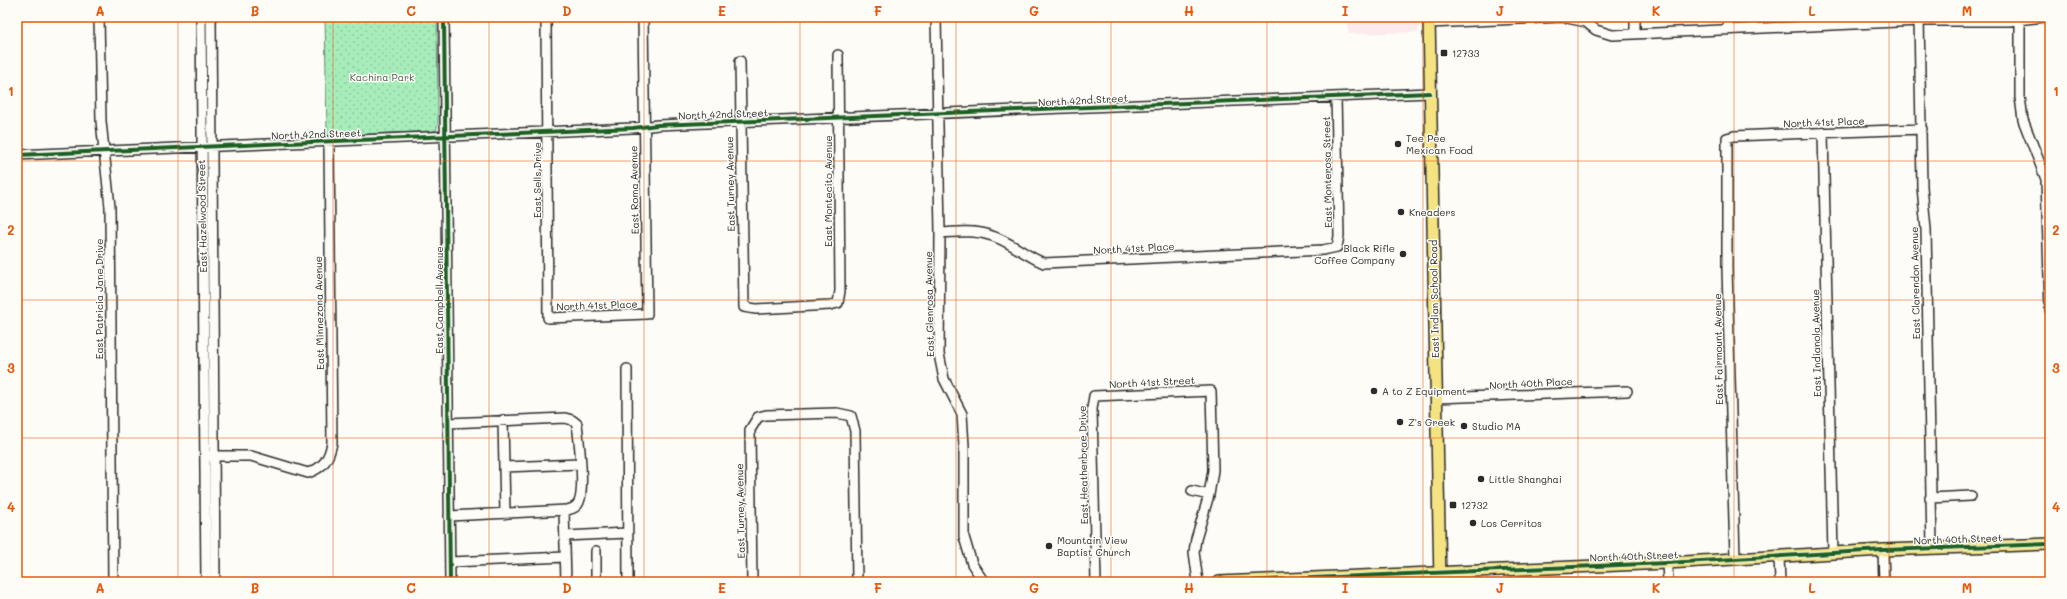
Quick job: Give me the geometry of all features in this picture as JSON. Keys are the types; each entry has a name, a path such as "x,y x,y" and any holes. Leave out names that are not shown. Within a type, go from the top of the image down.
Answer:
{"main road":[{"name":"East Indian School Road","path":"1429,20 1440,577"},
{"name":"North 40th Street","path":"1219,582 1440,577 1735,558 1883,550 2050,544"}],"street":[{"name":"East Patricia Jane Drive","path":"99,17 102,121 110,207 113,582"},
{"name":"East Hazelwood Street","path":"201,17 206,66 207,147 214,318 210,456 210,517 206,582"},
{"name":"East Hazelwood Street","path":"206,66 211,17"},
{"name":"East Campbell Avenue","path":"444,17 450,582"},
{"name":"East Sells Drive","path":"546,17 548,131 548,318"},
{"name":"East Roma Avenue","path":"643,17 647,314"},
{"name":"East Glenrosa Avenue","path":"936,17 940,232 939,354 944,379 962,414 964,446 964,537 972,564 984,582"},
{"path":"1634,17 1635,34"},
{"path":"1728,17 1728,30"},
{"path":"1429,20 1572,18 1586,22 1603,33 1635,34 1728,30 1822,22 1919,19 2020,19 2044,17"},
{"name":"East Clarendon Avenue","path":"1919,19 1932,548"},
{"path":"2020,19 2020,97 2023,120 2046,179 2050,311"},
{"name":"East Montecito Avenue","path":"744,307 756,309 830,305 838,303 840,291 838,55"},
{"name":"East Turney Avenue","path":"740,61 744,307"},
{"name":"North 42nd Street","path":"17,155 446,137 740,121 1430,93"},
{"name":"East Monterosa Street","path":"1336,97 1339,236 1336,247"},
{"name":"North 41st Place","path":"1727,138 1823,132 1922,129"},
{"name":"East Indianola Avenue","path":"1823,132 1833,553"},
{"name":"East Fairmount Avenue","path":"1727,138 1727,268 1735,558"},
{"name":"East Minnezona Avenue","path":"210,456 251,456 308,473 323,466 329,456 332,443 329,142"},
{"name":"East Hazelwood Street","path":"207,147 204,318 210,456"},
{"name":"North 41st Place","path":"940,232 977,232 991,235 1031,258 1044,263 1323,250 1336,247"},
{"name":"North 41st Place","path":"548,318 647,314"},
{"path":"204,318 214,318"},
{"path":"627,369 628,582"},
{"name":"North 41st Street","path":"1094,396 1210,391 1214,470 1209,495"},
{"name":"North 40th Place","path":"1436,398 1627,391"},
{"name":"East Heatherbrae Drive","path":"1094,396 1092,409 1096,582"},
{"name":"East Turney Avenue","path":"752,582 750,430 758,417 766,415 837,413 851,416 855,430 857,582"},
{"path":"448,423 549,418 572,420 577,424 580,464 579,502 573,508 564,510 505,514 449,516"},
{"path":"503,420 505,514"},
{"path":"504,468 580,464"},
{"path":"1192,491 1209,495 1196,539 1194,552 1198,582"},
{"path":"1930,498 1971,496"},
{"path":"564,510 566,582"},
{"name":"East Hazelwood Street","path":"210,517 215,582"},
{"path":"565,536 627,533"},
{"path":"1883,550 1884,582"},
{"path":"596,551 596,582"},
{"path":"1779,556 1780,582"},
{"path":"450,562 565,557"},
{"path":"1667,563 1668,582"}],"shaded area":[{"path":"1348,17 1419,17 1419,32 1348,34"}],"green space":[{"name":"Kachina Park","path":"325,17 437,17 438,123 436,131 327,136"}],"cycle path":[{"path":"444,17 450,582"},
{"path":"17,155 633,128 658,125 1430,93"},
{"path":"1219,582 1667,563 1883,550 2050,544"}],"place":[{"name":"12733","path":"1444,53"},
{"name":"Tee Pee Mexican Food","path":"1398,144"},
{"name":"Kneaders","path":"1401,212"},
{"name":"Black Rifle Coffee Company","path":"1403,254"},
{"name":"A to Z Equipment","path":"1374,391"},
{"name":"Z's Greek","path":"1400,422"},
{"name":"Studio MA","path":"1464,426"},
{"name":"Little Shanghai","path":"1481,479"},
{"name":"12732","path":"1453,505"},
{"name":"Los Cerritos","path":"1473,523"},
{"name":"Mountain View Baptist Church","path":"1049,546"}]}
